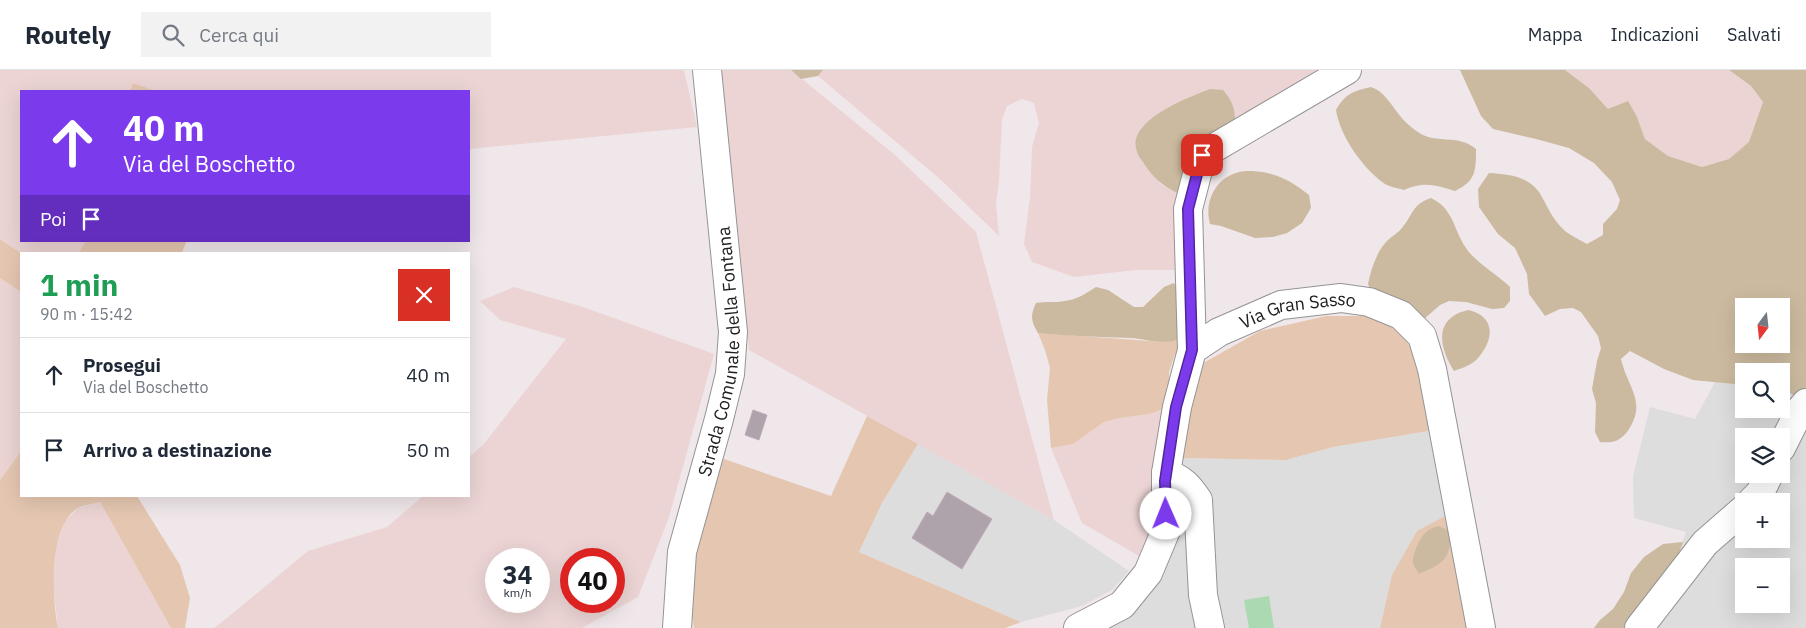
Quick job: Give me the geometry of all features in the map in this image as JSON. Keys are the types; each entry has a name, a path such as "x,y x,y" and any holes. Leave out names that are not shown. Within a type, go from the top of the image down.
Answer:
{"street":[{"name":"Strada Comunale della Fontana","path":"677,628 682,552 730,374 733,332 707,70"},
{"path":"1078,628 1122,605 1148,573 1166,530 1166,473 1176,407 1192,350 1188,209 1202,155 1347,70"},
{"name":"Via Gran Sasso","path":"1192,350 1219,332 1281,305 1341,298 1370,302 1401,315 1422,336 1432,369 1481,628"},
{"path":"1790,430 1800,410 1806,403"},
{"path":"1166,473 1180,479 1189,487 1198,500 1203,595 1210,628"},
{"path":"1639,628 1705,544 1735,517"}],"shaded area":[{"path":"0,70 684,70 697,127 470,149 470,90 153,90 133,83 130,90 20,90 20,242 85,242 79,252 20,253 0,239"},
{"path":"710,70 791,70 895,155 976,232 1054,520 749,350 730,169"},
{"path":"791,70 823,70 818,76 801,79"},
{"path":"823,70 1338,70 1159,183 1177,193 1176,270 1136,270 1074,277 1032,262 1024,244 1030,197 1032,147 1039,123 1034,103 1022,99 1007,106 1002,120 996,204 999,236 940,179 818,76"},
{"path":"1460,70 1565,70 1589,88 1608,109 1628,101 1637,117 1645,139 1668,156 1702,167 1729,159 1749,142 1763,102 1751,86 1729,70 1806,70 1806,399 1804,401 1790,393 1790,363 1735,363 1735,384 1693,380 1664,369 1630,351 1621,359 1635,396 1636,412 1627,432 1618,440 1600,442 1595,432 1596,403 1592,389 1601,348 1598,336 1581,312 1573,308 1560,309 1545,316 1529,294 1527,274 1515,248 1498,234 1479,207 1478,189 1489,173 1510,175 1529,182 1539,192 1559,225 1571,235 1587,244 1603,235 1603,224 1617,209 1620,200 1612,182 1594,163 1569,148 1493,129 1481,116"},
{"path":"1565,70 1729,70 1751,86 1763,102 1750,142 1729,159 1702,167 1668,156 1645,139 1637,117 1608,109 1589,88"},
{"path":"133,83 153,90 130,90"},
{"path":"1371,87 1384,95 1403,119 1418,132 1432,138 1461,141 1476,149 1475,169 1471,179 1455,191 1430,185 1411,187 1404,190 1385,184 1377,178 1361,161 1347,141 1336,110 1350,94"},
{"path":"1210,89 1223,90 1231,101 1235,121 1177,193 1162,184 1150,172 1138,155 1136,141 1140,130 1161,112"},
{"path":"1240,172 1268,173 1283,178 1309,195 1311,208 1302,223 1287,233 1273,237 1255,238 1210,224 1210,200 1217,186 1229,176"},
{"path":"1431,198 1439,203 1449,214 1470,253 1510,287 1510,301 1504,308 1492,309 1466,302 1449,301 1440,305 1423,320 1373,295 1368,284 1377,255 1387,241 1402,228 1416,207"},
{"path":"0,239 20,253 20,291 0,278"},
{"path":"85,242 187,242 182,252 79,252"},
{"path":"0,278 20,291 20,452 0,480"},
{"path":"1174,283 1182,299 1187,334 1177,340 1160,342 1131,338 1038,333 1033,322 1032,315 1036,303 1069,300 1081,296 1096,287 1108,290 1134,307 1143,307 1164,287"},
{"path":"514,287 583,307 714,354 669,517 638,597 625,604 625,548 560,548 560,613 609,613 582,628 214,628 308,551 387,527 422,497 470,497 470,456 483,445 566,339 500,320 480,301"},
{"path":"1469,310 1478,313 1484,318 1490,330 1489,337 1487,344 1476,360 1454,371 1442,343 1442,334 1450,319"},
{"path":"1326,316 1371,316 1403,334 1420,366 1434,430 1333,447 1286,460 1182,458 1198,366 1260,331"},
{"path":"1038,333 1164,342 1178,340 1187,334 1174,357 1169,372 1169,387 1163,409 1150,414 1104,422 1073,444 1051,448 1047,400 1050,368"},
{"path":"1715,382 1735,384 1735,418 1790,418 1790,393 1804,401 1806,399 1806,628 1634,628 1674,567 1686,532 1634,518 1633,476 1650,407 1695,419"},
{"path":"1163,409 1154,455 1155,514 1139,556 1082,523 1051,448 1073,444 1104,422 1150,414"},
{"path":"867,416 918,444 882,503 859,552 1021,622 1005,628 694,628 689,598 696,540 721,458 831,496"},
{"path":"1434,430 1449,514 1392,575 1380,628 1089,628 1139,603 1166,568 1183,518 1182,458 1286,460 1333,447"},
{"path":"918,444 1054,520 1129,571 1112,590 1082,606 1021,622 859,552 882,503"},
{"path":"20,452 20,497 138,497 180,565 190,598 185,628 171,628 100,502 78,508 68,517 61,530 54,564 54,599 58,628 0,628 0,480"},
{"path":"100,502 171,628 58,628 53,584 56,548 64,522 78,508"},
{"path":"1449,514 1469,628 1380,628 1392,575 1417,531"},
{"path":"1438,526 1446,529 1451,535 1449,551 1438,565 1419,574 1413,563 1415,551 1423,535"},
{"path":"1683,542 1674,567 1634,628 1594,628 1613,609 1624,592 1631,573 1644,557 1663,544"},
{"path":"1269,596 1274,628 1249,628 1244,600"}],"building":[{"path":"753,410 767,415 759,440 745,435"},
{"path":"947,492 992,519 962,569 912,538 927,512 933,516"}],"route":[{"path":"1166,514 1165,481 1176,407 1192,350 1188,209 1202,155"}]}
